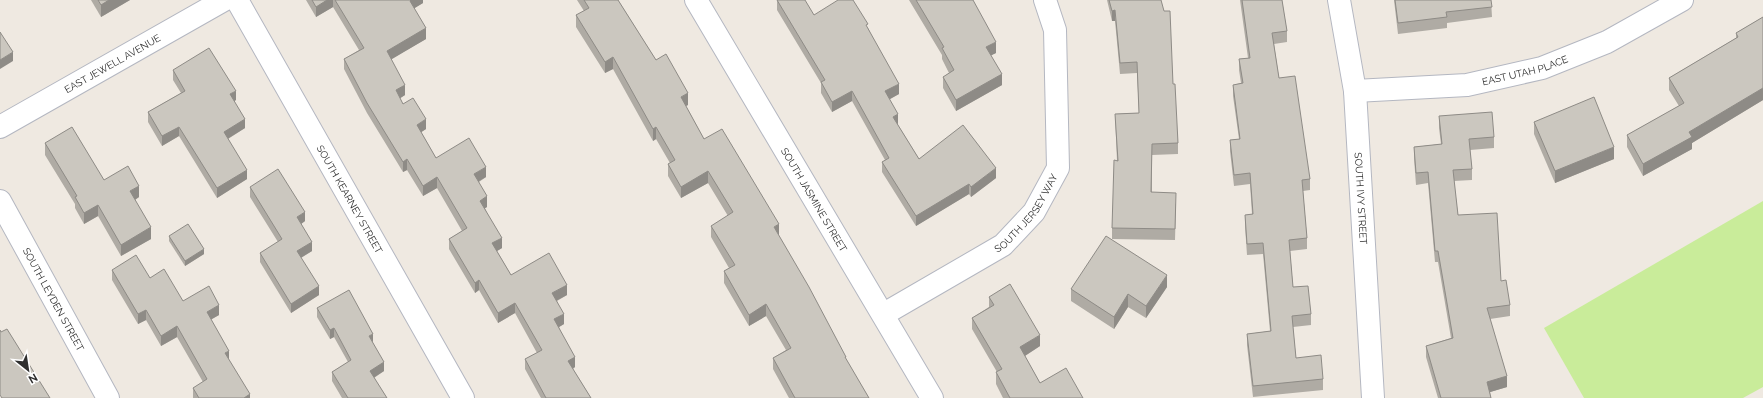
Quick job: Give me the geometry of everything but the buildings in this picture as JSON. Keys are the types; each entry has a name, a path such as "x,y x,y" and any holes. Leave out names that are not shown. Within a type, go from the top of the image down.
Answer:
{"street":[{"name":"EAST JEWELL AVENUE","path":"0,127 224,0"},
{"name":"SOUTH KEARNEY STREET","path":"237,0 463,398"},
{"name":"SOUTH JASMINE STREET","path":"696,0 884,314 932,398"},
{"name":"SOUTH JERSEY WAY","path":"884,314 1004,245 1034,212 1058,168 1055,30 1045,0"},
{"name":"SOUTH IVY STREET","path":"1339,0 1355,91 1373,398"},
{"name":"EAST UTAH PLACE","path":"1355,91 1466,85 1542,68 1607,42 1682,0"},
{"name":"SOUTH LEYDEN STREET","path":"0,201 108,398"}],"green space":[{"path":"1763,201 1763,387 1743,398 1584,398 1544,328"}]}
